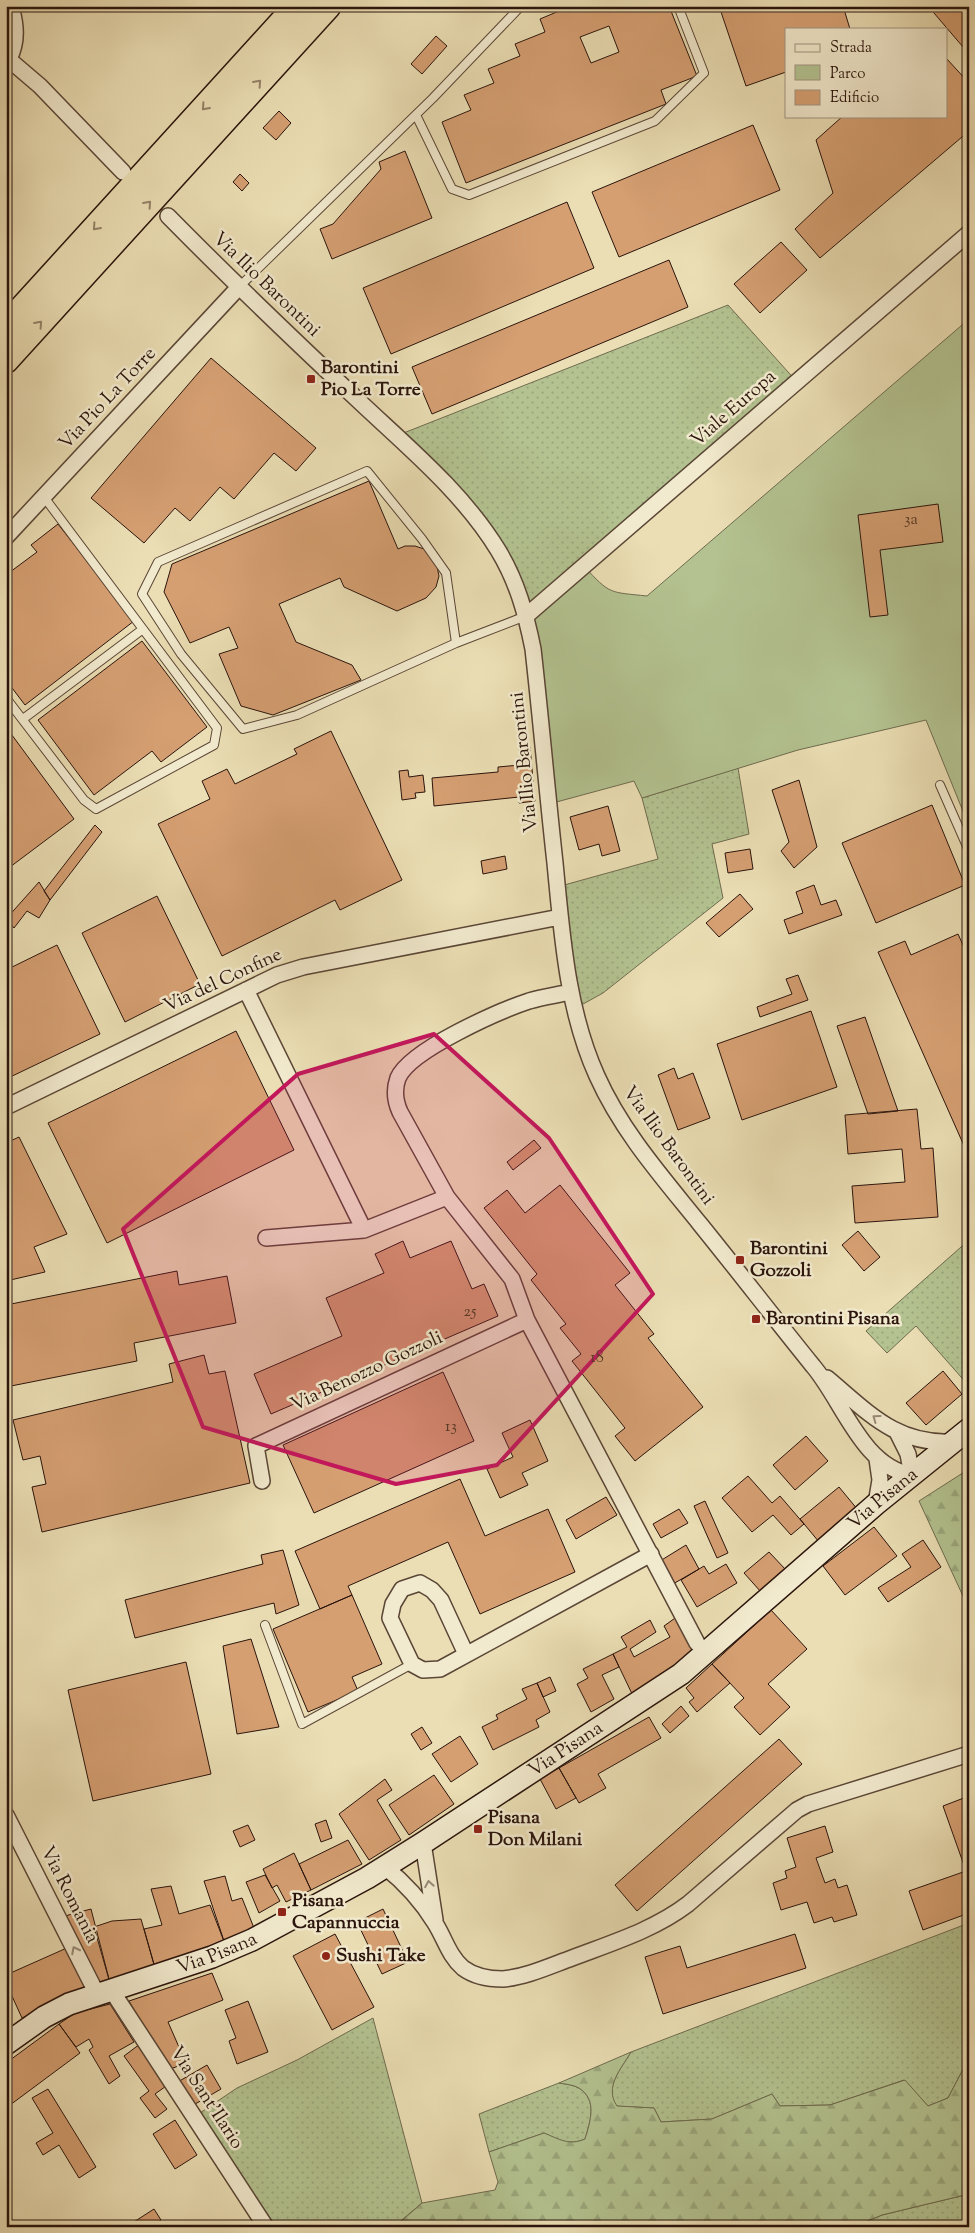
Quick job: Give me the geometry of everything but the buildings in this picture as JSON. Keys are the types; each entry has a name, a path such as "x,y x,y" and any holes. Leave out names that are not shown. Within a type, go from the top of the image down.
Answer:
{"highway":[{"path":"6,326 297,6"},
{"path":"6,360 328,6"}],"main road":[{"name":"Via Pisana","path":"6,2044 58,2010 104,1992 240,1946 385,1867 423,1843 681,1674 876,1504 961,1435"}],"street":[{"path":"11,6 16,29 15,46 8,58 40,86 123,172"},
{"name":"Via Ilio Barontini","path":"168,216 238,287 458,496 499,551 514,581 526,616 534,649 560,917 570,992 596,1075 618,1115 664,1180 816,1369 877,1459 899,1472 912,1475 908,1454 898,1434"},
{"name":"Viale Europa","path":"526,616 969,233"},
{"name":"Via Pio La Torre","path":"6,537 238,287"},
{"name":"Via del Confine","path":"6,1107 277,975 303,967 560,917"},
{"path":"246,990 364,1230"},
{"path":"570,992 524,1003 416,1056 402,1072 396,1090 397,1106 447,1197 512,1279 527,1320 697,1644"},
{"path":"266,1238 364,1230 447,1197"},
{"name":"Via Benozzo Gozzoli","path":"262,1481 256,1446 527,1320"},
{"name":"Via Ilio Barontini","path":"816,1369 898,1434 928,1442 961,1435"},
{"name":"Via Ilio Barontini","path":"876,1504 880,1480 877,1459"},
{"path":"466,1654 441,1600 432,1590 420,1583 402,1589 393,1604 390,1618 412,1664 423,1670 440,1669 651,1554"},
{"path":"385,1867 406,1885 436,1924 450,1954 462,1966 476,1976 508,1978 547,1967 622,1939 670,1917 688,1904 797,1810 808,1804 969,1754"},
{"name":"Via Romania","path":"6,1815 104,1992"},
{"path":"423,1843 436,1924"},
{"name":"Via Sant'Ilario","path":"104,1992 266,2227"}],"lane":[{"path":"238,287 416,114 521,6"},
{"path":"416,114 452,189 469,195 655,121 704,73 678,6"},
{"path":"456,643 446,573 422,538 367,471 158,562 142,594 181,654 243,729 296,715 456,643 526,616"},
{"path":"6,698 84,800 96,809 214,745 217,728 44,497"},
{"path":"23,719 143,629"},
{"path":"940,785 969,851"},
{"path":"265,1625 302,1724 412,1664"}],"highlighted area":[{"path":"434,1034 549,1138 653,1294 497,1465 396,1484 203,1427 123,1229 298,1074"}],"green space":[{"path":"728,305 797,382 526,616 499,551 396,436"},
{"path":"969,319 969,826 926,720 798,750 642,798 634,781 549,804 526,616 584,566 611,590 625,594 647,596"},
{"path":"738,768 749,834 712,844 723,898 603,993 574,1009 557,887 658,859 642,798"},
{"path":"969,1240 969,1386 916,1326 887,1353 866,1331"},
{"path":"969,1469 969,1609 919,1501"},
{"path":"969,1923 969,2058 948,2098 928,2106 904,2080 830,2105 780,2106 772,2094 712,2119 661,2122 654,2108 616,2106 612,2092 613,2085 615,2078 631,2052"},
{"path":"373,2018 422,2203 397,2224 397,2227 266,2227 194,2117 237,2088 297,2060"},
{"path":"631,2052 615,2078 612,2092 613,2099 617,2106 654,2108 661,2122 712,2119 772,2094 780,2106 830,2105 905,2080 928,2106 948,2098 969,2058 969,2194 882,2215 853,2227 397,2227 422,2203 495,2190 498,2182 489,2152 544,2133 569,2142 585,2139 591,2112 589,2099 579,2088 559,2083"},
{"path":"559,2083 579,2088 589,2099 591,2112 585,2139 569,2142 559,2140 544,2133 489,2152 479,2114"},
{"path":"969,2194 969,2227 853,2227 882,2215"}],"place":[{"name":"Barontini Pio La Torre","path":"311,379"},
{"name":"Barontini Gozzoli","path":"740,1260"},
{"name":"Barontini Pisana","path":"756,1319"},
{"name":"Pisana Don Milani","path":"478,1829"},
{"name":"Pisana Capannuccia","path":"282,1912"},
{"name":"Sushi Take","path":"326,1956"}]}
